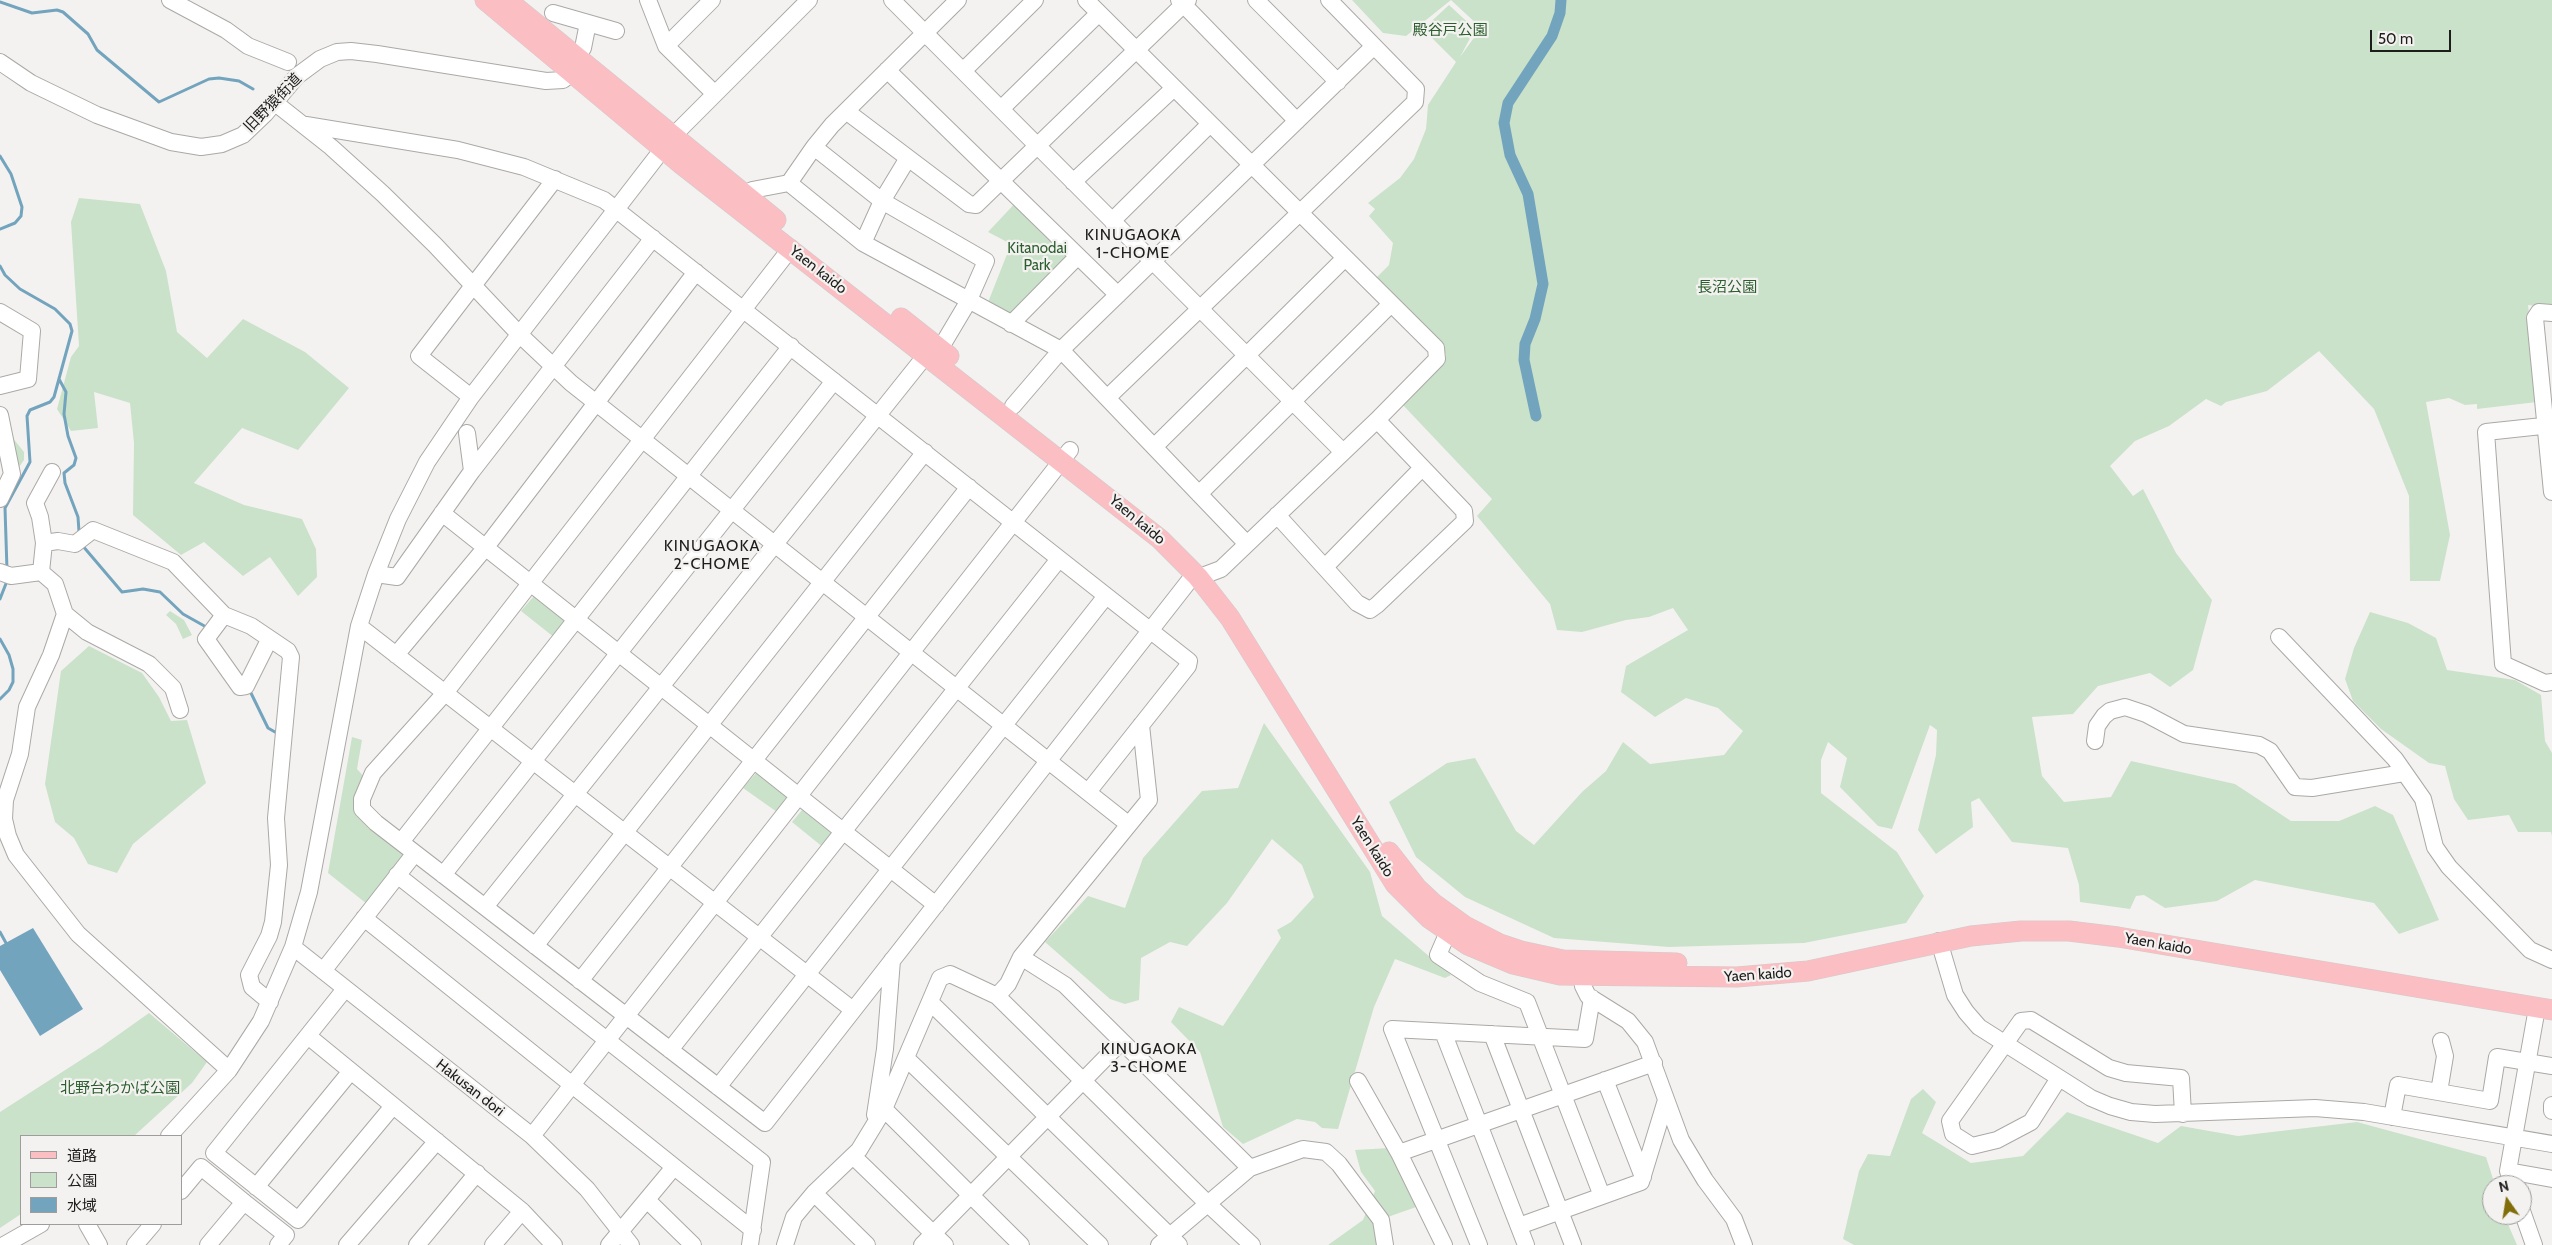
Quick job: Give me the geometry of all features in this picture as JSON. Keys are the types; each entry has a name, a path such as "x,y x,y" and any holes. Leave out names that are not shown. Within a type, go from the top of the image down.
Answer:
{"main road":[{"name":"Yaen kaido","path":"485,0 577,65"},
{"name":"Yaen kaido","path":"507,0 577,65 791,248 933,352 1066,455"},
{"name":"Yaen kaido","path":"668,143 746,196 933,352 1013,406 1160,539 1205,575 1250,624 1390,854 1417,888 1456,920 1484,937 1521,952 1580,969 1737,978 1831,967 1939,941 2021,931 2093,933 2547,1005"},
{"name":"Yaen kaido","path":"1205,575 1395,884 1429,918 1448,932 1468,945 1513,964 1544,972 1580,969 1767,963 1814,957 1934,930 1988,921 2012,918 2077,919 2547,1005"}],"street":[{"path":"170,0 226,30 248,46 288,62"},
{"path":"648,0 666,46 715,94"},
{"path":"666,46 712,0"},
{"path":"170,1135 229,1070 270,1002 293,948 309,892 359,626 376,574 398,519 427,462 471,397 668,143 809,0"},
{"path":"892,0 1343,452"},
{"path":"746,196 752,190 789,183 814,147 846,111 958,0"},
{"path":"963,71 1035,0"},
{"path":"791,248 445,693 373,773 362,799 362,810 400,842 764,1123 1189,581 1221,569 1377,420 1437,359 1436,348 1086,0"},
{"path":"1256,0 1338,82"},
{"path":"1107,398 1415,102 1416,89 1329,0"},
{"path":"846,111 969,204 976,205 1184,2 1297,121"},
{"path":"552,13 616,31"},
{"path":"1001,109 1099,13"},
{"path":"577,65 584,48 588,23"},
{"path":"1013,406 1060,350 1374,46"},
{"name":"旧野猿街道","path":"0,62 31,83 171,142 201,147 222,144 243,135 297,76 320,59 337,52 351,51 538,80 563,80 577,65"},
{"path":"888,70 1118,295"},
{"path":"1073,182 1174,88"},
{"path":"274,102 304,125 383,194 435,244 472,286 519,334 597,404 1128,824"},
{"path":"1112,221 1210,124"},
{"path":"304,125 458,150 524,167 555,178 604,200 1189,661"},
{"path":"485,907 878,416 933,352 968,302 986,261 882,201 814,147"},
{"path":"862,244 882,201 908,158"},
{"path":"471,397 419,356 555,178"},
{"path":"789,183 862,244 1060,350 1247,544"},
{"path":"376,574 397,577 472,472 653,238"},
{"path":"1011,324 1078,256"},
{"path":"1154,447 1346,258"},
{"path":"396,655 486,547 696,272"},
{"path":"1199,494 1391,304"},
{"path":"0,312 32,331 28,379 0,386"},
{"path":"2552,314 2539,312 2535,318 2547,372 2552,492"},
{"path":"400,842 791,346"},
{"path":"443,875 834,381"},
{"path":"0,415 12,474 0,499"},
{"path":"1277,515 1357,603 1370,610 1465,521 1464,511 1377,420"},
{"path":"2549,425 2486,432 2503,664 2544,683 2552,682"},
{"path":"467,433 472,472"},
{"path":"535,946 925,452"},
{"path":"532,1136 1066,455"},
{"path":"1325,567 1422,468"},
{"path":"42,572 44,543 40,517 35,503 52,472"},
{"path":"580,981 969,487"},
{"path":"442,513 936,904"},
{"path":"44,543 58,541 75,544 93,530 173,562 224,615 252,626 269,640 288,651 290,657 276,818 279,865 273,922 269,936 249,975 252,987 270,1002"},
{"path":"670,1050 1059,559"},
{"path":"6,574 42,572 55,584 65,614 87,632 149,664 173,688 180,710"},
{"path":"718,1087 1106,596"},
{"path":"65,614 51,655 28,707 20,754 5,800 4,819 8,836 16,855 78,934 229,1070"},
{"path":"224,615 206,639 240,687 246,686 269,640"},
{"path":"359,626 853,1010"},
{"path":"2279,637 2376,739 2404,773 2423,799 2436,847 2449,866 2530,950 2552,960"},
{"path":"1088,792 1188,666 1189,661"},
{"path":"1088,792 1189,661"},
{"path":"2094,741 2097,726 2104,716 2110,711 2125,707 2146,714 2184,734 2259,745 2270,751 2295,786 2312,788 2404,773"},
{"path":"997,996 1008,984 1021,957 1149,800 1141,725"},
{"path":"323,971 415,853"},
{"path":"397,875 762,1162 752,1238"},
{"path":"364,918 674,1167 752,1238"},
{"path":"1448,932 1438,955 1480,984 1527,1002 1602,1196"},
{"path":"1939,941 1950,982 1966,1012 1979,1027 2005,1046 2091,1098 2110,1106 2131,1112 2183,1114 2315,1108 2392,1117 2552,1144"},
{"name":"Hakusan dori","path":"293,948 532,1136 588,1189 631,1245"},
{"path":"1021,957 1065,985 1250,1168"},
{"path":"874,1124 885,1050 892,960"},
{"path":"1580,969 1586,992 1628,1022 1645,1042 1689,1156 1734,1219 1744,1245"},
{"path":"787,1244 794,1217 814,1193 853,1156 884,1109 940,978 950,974 997,996 1252,1245"},
{"path":"345,989 214,1153 298,1220 393,1106"},
{"path":"1479,1245 1392,1029 1585,1039 1592,998"},
{"path":"930,1002 1048,1117 1169,1242 1208,1204 1250,1168 1303,1149 1326,1152 1339,1164 1381,1220 1385,1245"},
{"path":"2510,1175 2528,1062 2547,1005"},
{"path":"2058,1078 2030,1122 1996,1140 1972,1146 1953,1134 1950,1121 2021,1021 2031,1020 2108,1068 2126,1073 2181,1078 2183,1114"},
{"path":"1443,1032 1526,1245"},
{"path":"1492,1034 1573,1245"},
{"path":"308,1036 522,1211 554,1245"},
{"path":"2439,1092 2445,1056 2441,1041"},
{"path":"927,1239 1121,1042"},
{"path":"2392,1117 2398,1085 2490,1101 2497,1057 2552,1066"},
{"path":"907,1059 1100,1245"},
{"path":"1399,1153 1654,1063"},
{"path":"256,1187 352,1072"},
{"path":"1605,1080 1644,1177"},
{"path":"1358,1082 1399,1153 1444,1245"},
{"path":"1519,1226 1642,1182 1666,1100"},
{"path":"2552,1105 2552,1111"},
{"path":"884,1109 1021,1245"},
{"path":"347,1245 436,1141"},
{"path":"853,1156 927,1239 945,1245"},
{"path":"182,1190 201,1167 286,1235 278,1245"},
{"path":"608,1245 674,1167"},
{"path":"417,1245 477,1174"},
{"path":"2532,1179 2552,1179"},
{"path":"814,1193 867,1245"},
{"path":"647,1200 693,1245"},
{"path":"208,1245 244,1202"},
{"path":"493,1245 522,1211"},
{"path":"4,1245 38,1225"},
{"path":"87,1225 99,1245"},
{"path":"135,1245 152,1225"},
{"path":"2527,1225 2534,1245"}],"green space":[{"path":"1352,0 1451,0 1406,36 1383,33"},
{"name":"長沼公園","path":"1451,0 2552,0 2552,308 2528,305 2540,399 2537,402 2477,409 2477,404 2465,405 2449,398 2426,402 2450,535 2440,581 2410,581 2409,496 2374,409 2319,351 2267,391 2226,402 2221,406 2206,399 2169,426 2135,441 2110,466 2133,496 2143,489 2176,553 2212,600 2193,670 2170,687 2150,673 2098,686 2073,714 2032,717 2042,776 2064,802 2111,797 2131,761 2235,784 2291,821 2339,821 2375,806 2393,815 2439,920 2399,934 2374,903 2255,880 2217,901 2165,908 2144,895 2136,896 2130,909 2080,902 2079,885 2068,848 2012,842 1979,798 1971,802 1973,827 1936,854 1918,830 1936,755 1937,730 1930,725 1892,829 1878,826 1840,787 1847,758 1828,742 1821,760 1821,793 1897,852 1924,896 1906,923 1804,943 1669,947 1554,938 1465,897 1416,857 1389,802 1447,763 1475,758 1516,831 1534,845 1582,792 1606,771 1623,742 1650,764 1724,755 1743,731 1718,708 1686,698 1655,717 1621,692 1626,666 1688,630 1673,608 1649,617 1626,620 1582,632 1557,630 1550,604 1477,516 1492,499 1402,404 1445,360 1446,354 1375,279 1389,265 1393,243 1369,216 1375,209 1368,203 1400,178 1414,159 1426,129 1428,105 1456,62 1423,29 1449,5 1475,29 1460,57 1481,28"},
{"path":"79,198 140,204 166,271 177,332 207,358 243,319 305,352 349,388 298,450 242,428 194,483 244,505 302,519 316,549 317,577 298,596 270,557 243,576 204,542 181,555 133,515 134,443 130,403 94,392 98,428 71,431 57,409 71,357 79,346 71,222"},
{"name":"Kitanodai Park","path":"1019,199 1078,256 1011,324 985,310 1011,244 988,232"},
{"path":"12,437 24,452 24,460 19,467"},
{"path":"534,596 567,623 555,638 521,611"},
{"path":"170,611 184,620 192,635 183,639 176,624 166,615"},
{"path":"2370,612 2408,623 2436,638 2447,670 2515,680 2541,695 2545,741 2552,753 2552,836 2551,832 2518,832 2509,815 2468,820 2454,799 2445,766 2429,763 2381,729 2353,701 2345,679 2354,648"},
{"path":"89,646 142,673 159,697 171,721 187,720 206,783 133,844 117,873 88,864 74,838 55,822 45,784 61,671"},
{"path":"1264,723 1370,872 1382,916 1451,975 1445,978 1395,959 1374,1007 1338,1129 1322,1128 1315,1122 1297,1119 1243,1144 1223,1127 1200,1052 1171,1022 1179,1007 1223,1026 1281,938 1277,930 1291,922 1314,897 1302,865 1272,839 1227,903 1187,946 1170,942 1141,958 1139,1000 1125,1004 1110,999 1045,942 1088,896 1125,908 1143,858 1202,791 1238,788"},
{"path":"352,737 362,740 357,769 367,780 359,798 412,853 372,908 328,873"},
{"path":"757,772 786,793 787,801 777,812 743,788"},
{"path":"802,810 834,835 824,848 792,822"},
{"name":"北野台わかば公園","path":"149,1013 207,1062 192,1083 135,1135 20,1135 20,1215 0,1228 0,1112 101,1047"},
{"path":"1923,1089 1936,1102 1922,1133 1971,1163 2023,1156 2067,1112 2158,1143 2181,1126 2238,1136 2357,1122 2486,1157 2492,1175 2482,1175 2482,1225 2508,1225 2517,1245 1854,1245 1843,1239 1859,1171 1868,1154 1890,1156 1911,1099"},
{"path":"1389,1148 1419,1206 1385,1218 1379,1245 1328,1245 1363,1220 1375,1191 1361,1172 1355,1150"}],"water":[{"path":"33,928 83,1009 40,1036 0,970 0,946"}],"waterway":[{"path":"1536,416 1524,360 1525,344 1535,319 1543,284 1528,194 1510,155 1504,123 1508,103 1552,36 1560,13 1561,0"},
{"path":"0,2 32,13 57,10 63,12 88,34 97,50 159,102 209,79 219,78 239,81 253,89"},
{"path":"0,156 11,174 22,207 21,216 15,223 0,229"},
{"path":"0,266 5,275 20,289 55,309 70,324 72,331 54,397 50,402 30,410 27,416 30,462 5,508 7,570"},
{"path":"59,379 66,392 64,414 68,436 76,458 74,465 64,473 65,483 78,517 79,532"},
{"path":"82,545 122,592 143,589 160,592 183,614 208,628"},
{"path":"0,599 7,581"},
{"path":"0,639 9,655 13,669 13,682 9,690 0,699"},
{"path":"249,689 268,728 275,732"},
{"path":"0,932 6,943"}],"district":[{"name":"KINUGAOKA 1-CHOME","path":"1133,244"},
{"name":"KINUGAOKA 2-CHOME","path":"712,555"},
{"name":"KINUGAOKA 3-CHOME","path":"1149,1058"}],"park label":[{"name":"殿谷戸公園","path":"1450,31"}]}
